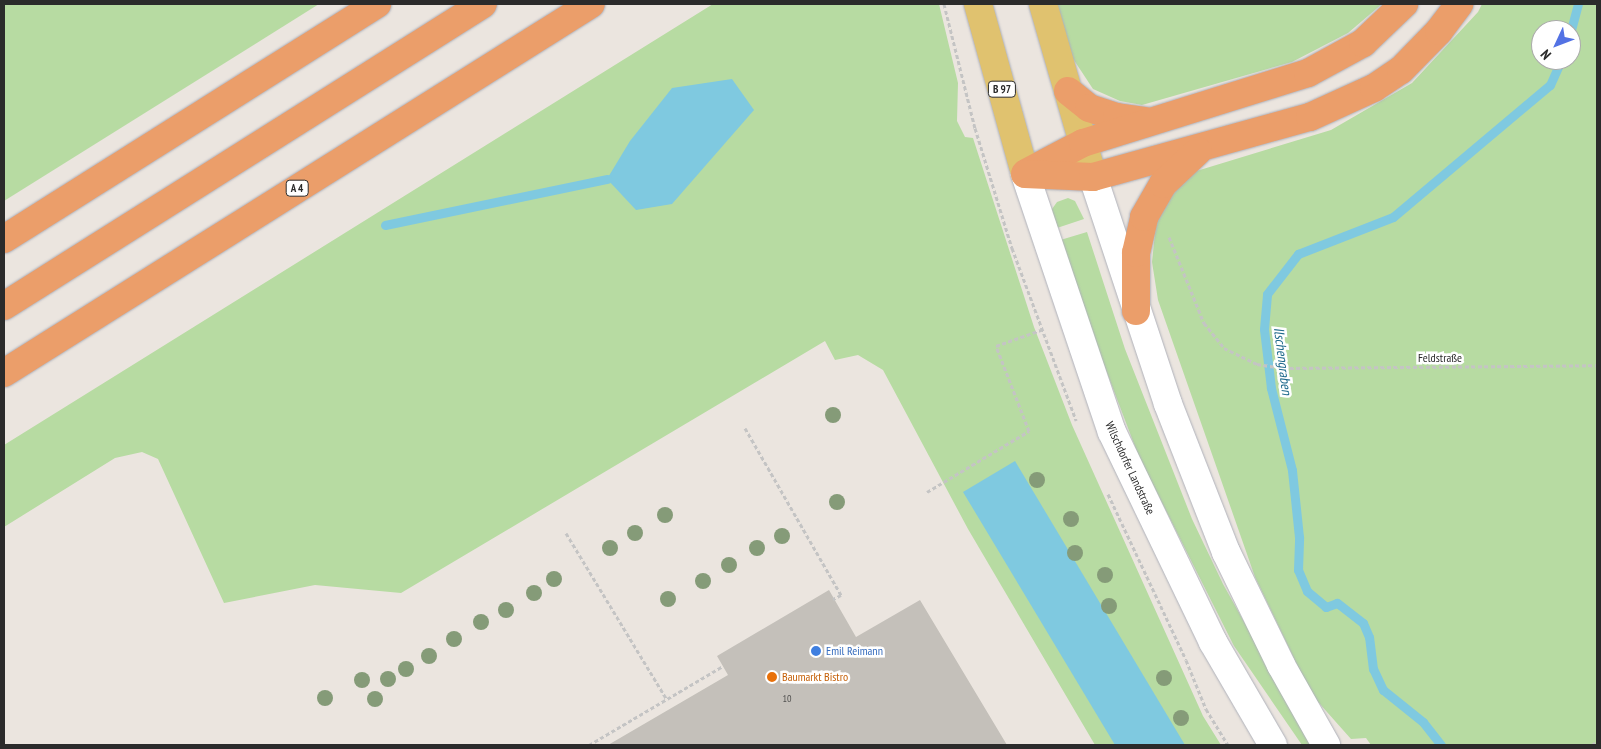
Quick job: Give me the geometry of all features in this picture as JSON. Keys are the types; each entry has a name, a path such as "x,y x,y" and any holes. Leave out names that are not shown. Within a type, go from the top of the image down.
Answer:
{"highway":[{"path":"4,239 377,4"},
{"path":"4,306 483,4"},
{"name":"A 4","path":"4,373 591,4"},
{"path":"1025,174 1083,143 1308,73 1362,43 1404,4"},
{"path":"1025,174 1093,177 1310,117 1374,88 1422,51 1459,4"},
{"path":"1068,91 1089,108 1117,117 1146,122"},
{"path":"1136,311 1136,253 1144,217 1163,184 1202,148"}],"main road":[{"name":"B 97","path":"978,4 1025,174"},
{"path":"1043,4 1093,177 1168,404 1226,552 1281,666 1326,745"},
{"name":"Wilschdorfer Landstraße","path":"1025,174 1112,432 1213,642 1272,745"}],"path":[{"path":"944,4 975,128 1012,248"},
{"name":"Feldstraße","path":"1162,229 1168,236 1204,322 1224,348 1257,364 1283,368 1597,366"},
{"path":"927,492 1029,431 996,346 1041,330"},
{"path":"745,428 841,595 834,598"},
{"path":"566,533 667,700"},
{"path":"1164,616 1206,709 1228,745"},
{"path":"589,745 723,666"},
{"path":"1592,745 1597,742"}],"green space":[{"path":"4,4 319,4 4,201"},
{"path":"713,4 939,4 958,83 957,121 965,137 973,138 1034,327 1072,425 1203,716 1221,745 1095,745 968,529 883,370 858,355 835,360 825,341 401,593 315,585 224,603 158,459 142,452 115,458 4,527 4,445"},
{"path":"1057,4 1382,4 1348,33 1292,62 1142,105 1120,101 1093,89 1068,51"},
{"path":"1482,4 1597,4 1597,745 1371,745 1366,738 1351,739 1311,694 1255,577 1158,300 1152,262 1157,214 1190,173 1331,130 1412,83 1478,12"},
{"path":"1068,198 1075,201 1084,219 1054,229 1052,209 1057,202"},
{"path":"1087,232 1125,349 1192,519 1223,584 1313,745 1302,745 1234,646 1139,457 1057,241"}],"water":[{"path":"732,79 754,110 672,204 636,210 607,179 630,141 672,88"},
{"path":"1015,461 1185,745 1115,745 963,492"}],"building":[{"path":"829,590 856,637 920,600 1007,745 608,745 728,675 717,656"}],"waterway":[{"name":"Ilschengraben","path":"1574,20 1578,4"},
{"name":"Ilschengraben","path":"1441,745 1423,722 1383,690 1373,669 1369,637 1363,623 1337,603 1326,607 1307,591 1298,570 1299,537 1292,470 1271,388 1264,329 1267,294 1298,254 1393,217 1550,85 1557,70"},
{"path":"385,225 607,179"}],"place":[{"name":"Emil Reimann","path":"816,651"},
{"name":"Baumarkt Bistro","path":"772,677"}]}
